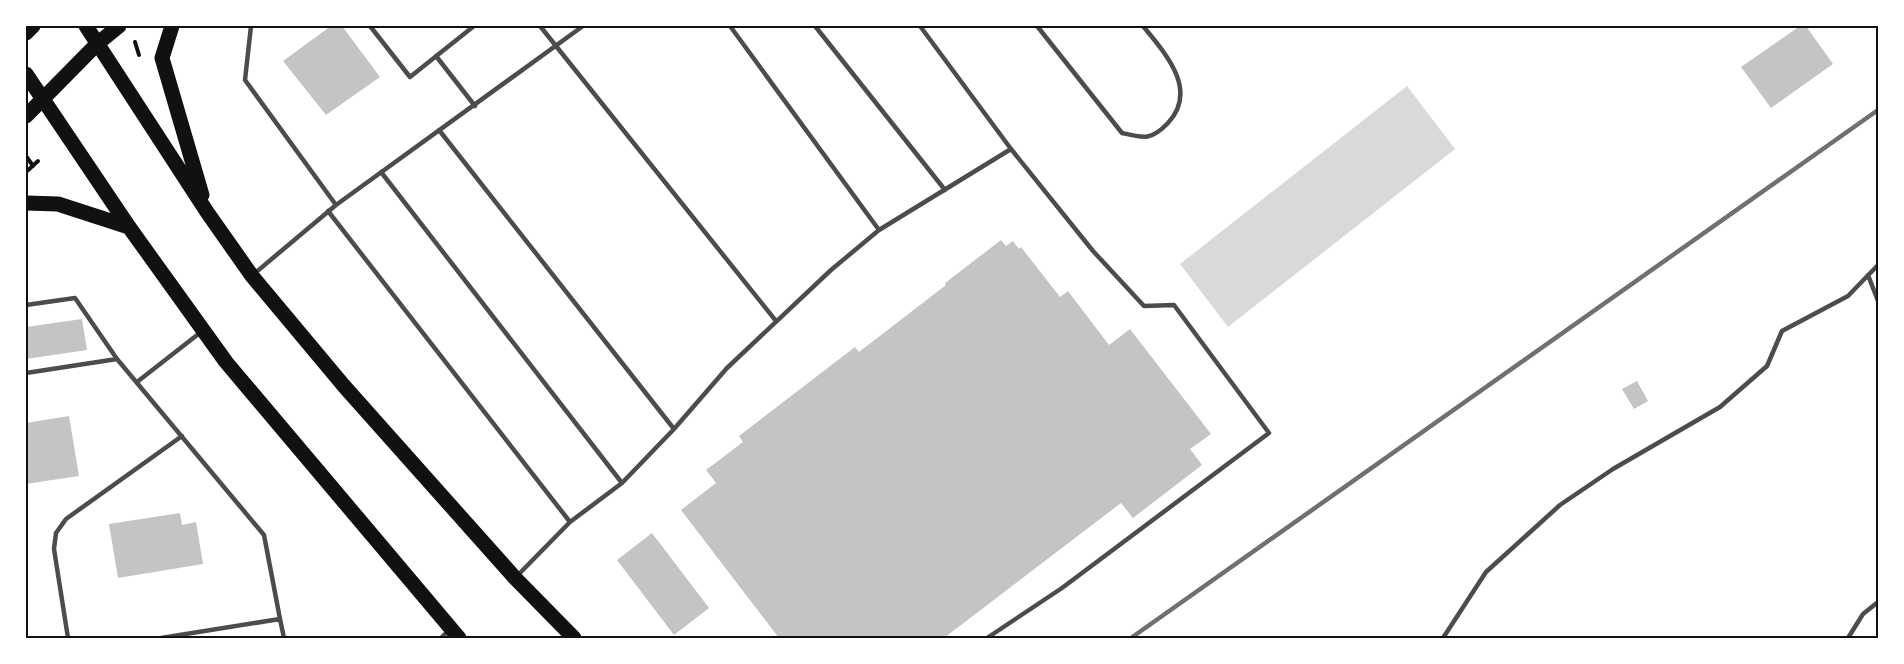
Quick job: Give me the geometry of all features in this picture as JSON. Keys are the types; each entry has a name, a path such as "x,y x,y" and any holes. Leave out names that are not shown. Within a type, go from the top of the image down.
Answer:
{"main road":[{"path":"26,33 33,26"},
{"path":"86,26 207,212 252,276 344,386 515,578 574,639"},
{"path":"26,116 41,98 119,26"},
{"path":"172,26 162,58 207,212"},
{"path":"26,74 129,227 226,362 450,635"},
{"path":"26,203 58,204 129,227"}],"lane":[{"path":"250,26 245,80 336,205"},
{"path":"370,26 410,76 474,26"},
{"path":"540,26 776,321"},
{"path":"252,276 328,211 583,26"},
{"path":"730,26 879,230"},
{"path":"815,26 945,190"},
{"path":"920,26 1011,149 1093,251 1144,306 1174,305 1269,433 1062,588 987,639"},
{"path":"1038,26 1122,133 1145,138 1162,129 1177,114 1182,89 1171,62 1143,26"},
{"path":"435,56 475,106"},
{"path":"439,130 674,429"},
{"path":"515,578 570,522 622,483 674,429 727,368 831,270 879,230 1011,149"},
{"path":"381,172 622,483"},
{"path":"328,211 570,522"},
{"path":"1443,639 1486,572 1560,506 1613,469 1720,407 1767,366 1782,331 1848,296 1878,265"},
{"path":"1868,275 1878,301"},
{"path":"26,305 75,298 117,359 264,535 284,639"},
{"path":"137,382 203,330"},
{"path":"26,373 117,359"},
{"path":"68,639 54,549 56,533 66,519 182,436"},
{"path":"1848,639 1863,614 1878,602"},
{"path":"161,639 280,619"}],"path":[{"path":"135,42 140,54"},
{"path":"26,156 33,166"},
{"path":"26,172 38,161"}],"shaded area":[{"path":"1407,86 1455,149 1228,327 1180,264"}],"building":[{"path":"331,26 342,26 380,77 326,115 283,61"},
{"path":"1800,26 1806,26 1833,64 1771,108 1741,67"},
{"path":"1001,240 1006,246 1013,241 1019,249 1021,247 1060,297 1068,291 1109,345 1130,329 1211,434 1190,449 1202,465 1133,518 1121,503 944,638 779,638 681,510 716,483 706,470 743,442 739,436 855,347 859,352"},
{"path":"82,319 87,350 26,359 26,327"},
{"path":"1637,381 1648,401 1634,409 1622,389"},
{"path":"69,416 79,476 26,484 26,423"},
{"path":"180,513 182,525 196,522 203,564 118,578 109,524"},
{"path":"652,533 709,608 674,635 617,560"}],"railway":[{"path":"1131,638 1878,110"}]}
